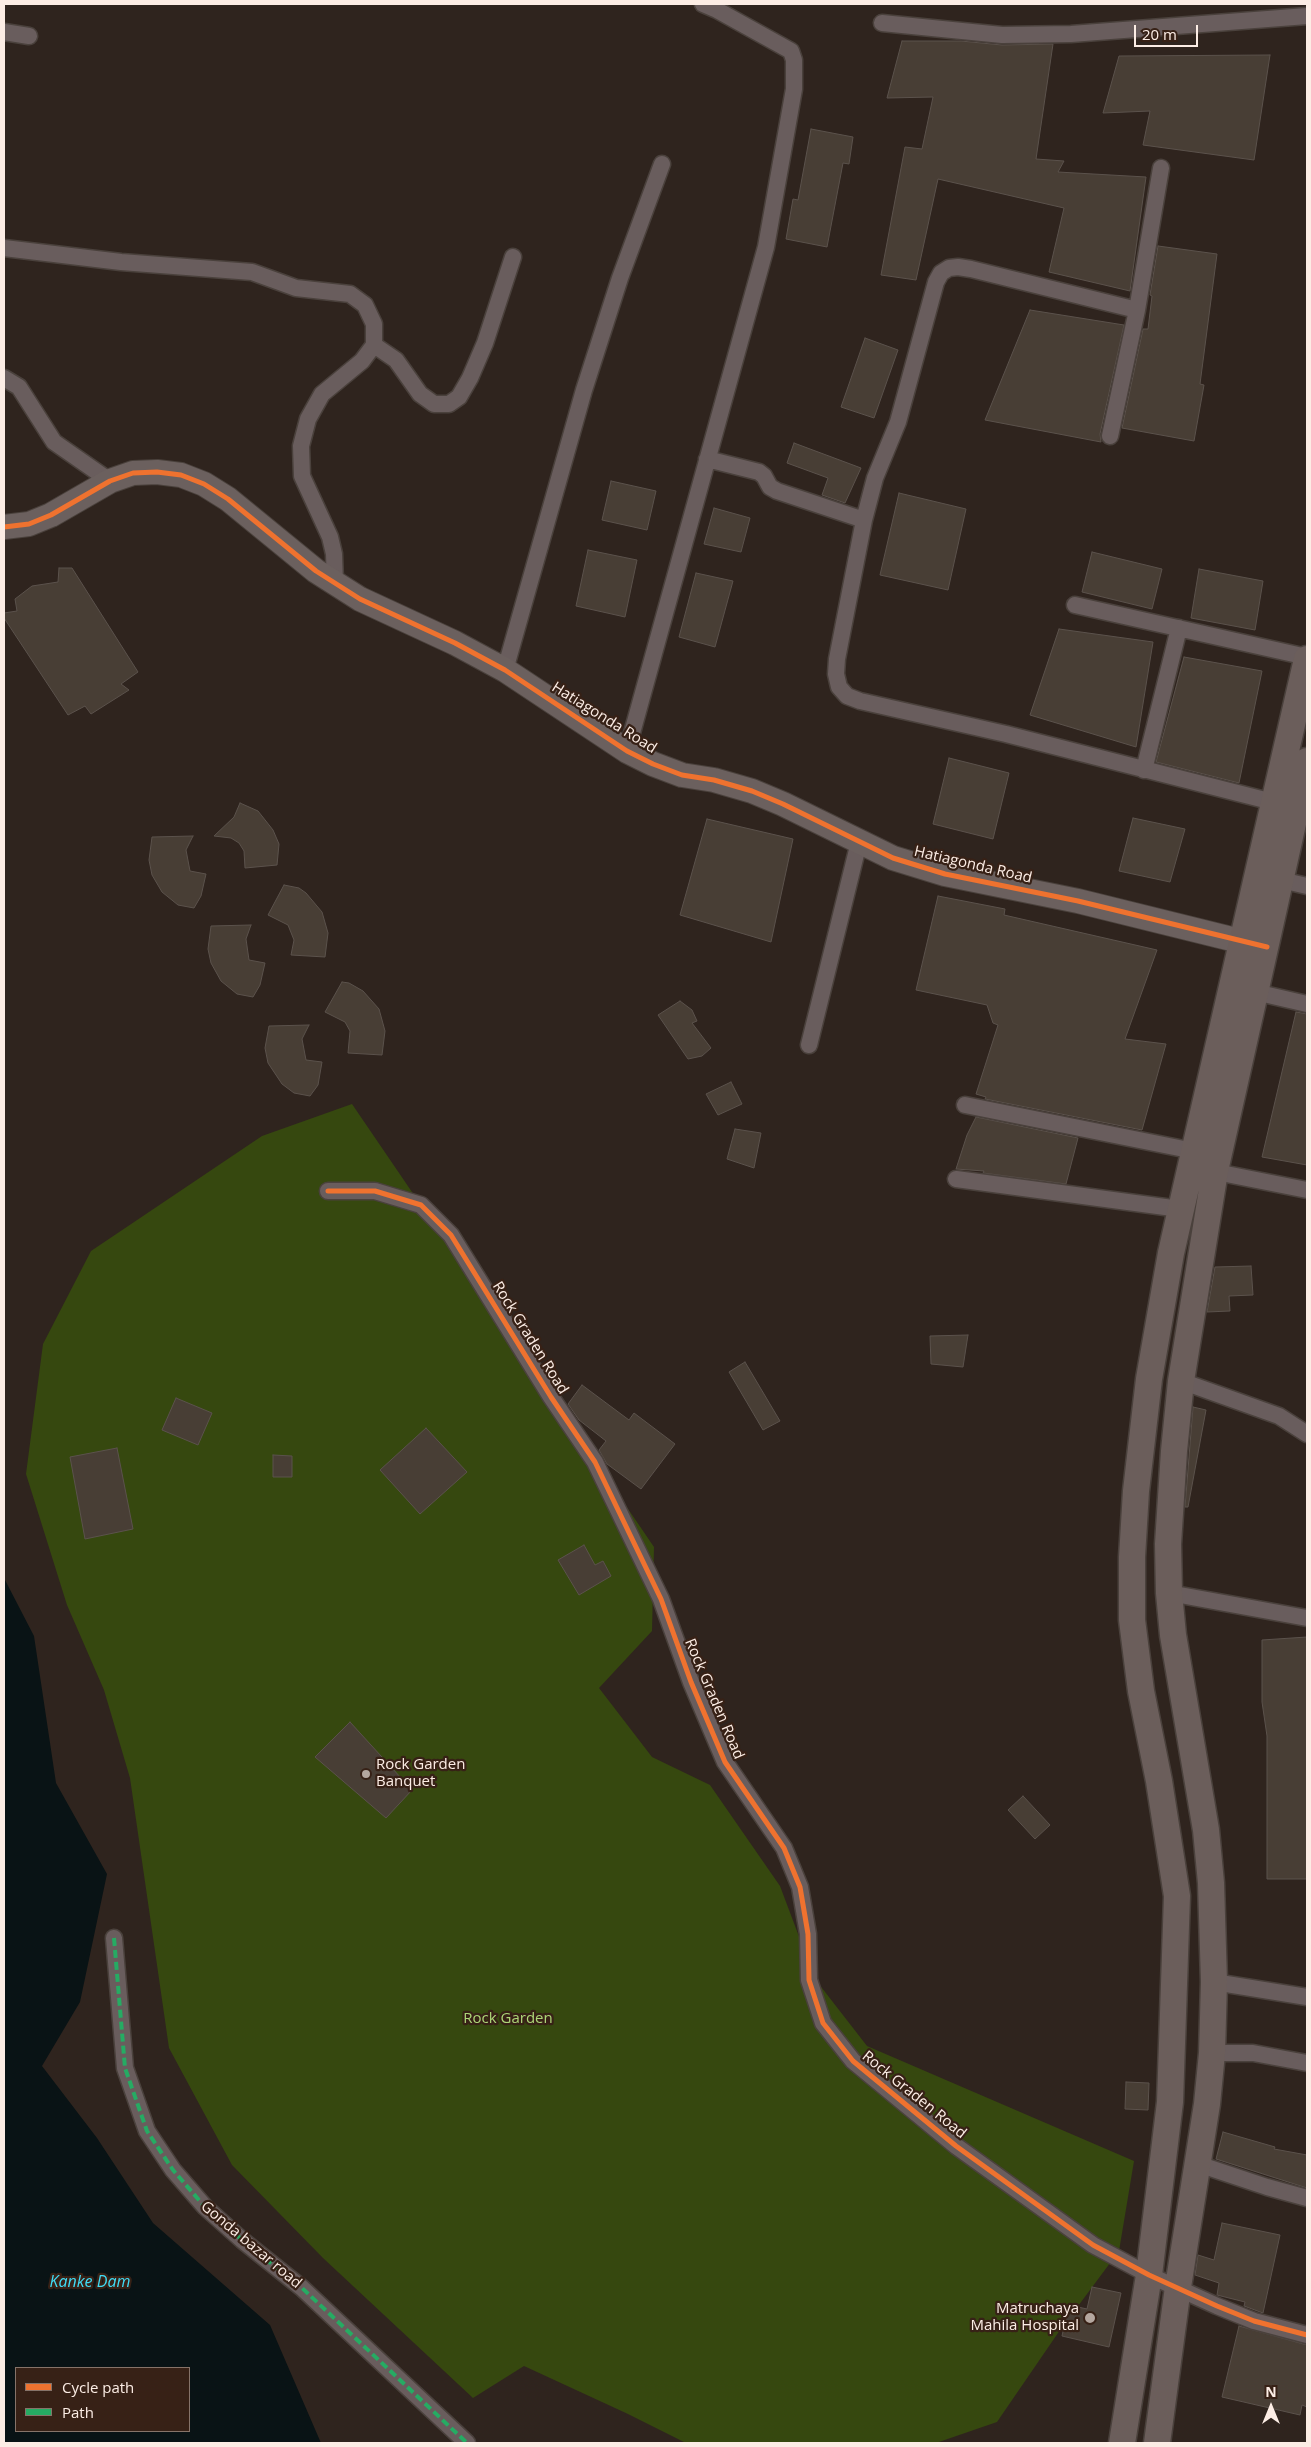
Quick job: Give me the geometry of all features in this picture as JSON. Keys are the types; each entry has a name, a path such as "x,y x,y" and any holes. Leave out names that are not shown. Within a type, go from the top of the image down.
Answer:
{"main road":[{"path":"1122,2443 1148,2275 1170,2102 1177,1896 1134,1638 1132,1557 1136,1491 1149,1379 1180,1210 1307,658"},
{"path":"1157,2443 1178,2287 1198,2164 1212,2053 1214,1982 1211,1883 1206,1830 1172,1635 1169,1594 1168,1535 1181,1381 1215,1171 1306,775"}],"street":[{"path":"627,750 766,247 794,89 794,60 788,49 703,4"},
{"path":"882,23 1002,35 1071,34 1307,16"},
{"path":"4,32 29,36"},
{"path":"505,670 584,390 620,278 662,164"},
{"path":"1110,436 1137,310 1160,168"},
{"path":"4,248 121,262 252,272 296,288 350,294 365,305 374,324 374,345 362,360 322,394 308,418 301,446 302,476 330,537 334,554 335,583"},
{"path":"374,345 396,360 420,394 434,404 449,404 459,397 470,378 485,343 513,258"},
{"path":"1137,310 971,269 949,268 941,273 936,282 898,422 875,478 864,520 836,674 838,686 847,696 860,701 1274,802"},
{"path":"4,378 19,387 54,442 110,481"},
{"path":"707,459 759,472 764,476 770,487 776,491 864,520"},
{"name":"Hatiagonda Road","path":"4,527 29,524 51,515 110,481 133,473 157,472 181,475 204,484 228,499 316,571 360,599 455,643 505,670 627,750 653,764 682,775 714,780 752,791 783,804 893,858 945,874 1078,901 1267,948"},
{"path":"1076,605 1307,658"},
{"path":"1144,770 1179,628"},
{"path":"809,1045 859,842"},
{"path":"1281,880 1307,886"},
{"path":"1255,992 1307,1004"},
{"path":"965,1105 1192,1159 1215,1171 1307,1190"},
{"path":"956,1178 1180,1210"},
{"name":"Rock Graden Road","path":"328,1191 375,1191 421,1205 451,1235 551,1397 595,1462 661,1599 691,1682 725,1762 784,1848 800,1887 808,1934 809,1980 823,2023 852,2061 956,2146 1093,2245 1148,2275 1254,2321 1307,2336"},
{"path":"1181,1381 1270,1413 1307,1434"},
{"path":"1169,1594 1307,1618"},
{"name":"Gonda bazar road","path":"114,1938 126,2068 147,2131 172,2170 205,2207 242,2240 302,2288 467,2443"},
{"path":"1214,1982 1307,1997"},
{"path":"1212,2053 1253,2053 1307,2063"},
{"path":"1198,2164 1267,2188 1307,2198"}],"green space":[{"name":"Rock Garden","path":"352,1104 654,1547 652,1631 599,1688 652,1757 710,1785 780,1886 815,1979 867,2046 1134,2161 1119,2251 1058,2333 997,2422 936,2443 686,2443 524,2366 473,2398 323,2258 232,2165 169,2048 130,1778 104,1690 67,1605 26,1474 43,1344 91,1251 262,1136"}],"water":[{"name":"Kanke Dam","path":"4,1578 34,1636 56,1783 107,1874 80,2002 42,2066 97,2138 153,2223 270,2325 321,2443 4,2443"}],"building":[{"path":"902,41 961,41 1002,45 1053,44 1036,159 1064,161 1058,172 1146,177 1130,291 1049,272 1064,208 938,179 916,280 881,275 905,147 922,149 933,97 887,98"},
{"path":"1270,55 1254,160 1143,145 1150,111 1103,113 1119,56"},
{"path":"811,129 853,137 849,164 843,163 827,247 786,239 793,199 798,200"},
{"path":"1158,246 1217,254 1200,384 1204,385 1194,441 1122,428 1143,329 1148,329 1152,296 1150,295"},
{"path":"1030,310 1124,325 1100,434 1101,442 985,420"},
{"path":"865,338 898,350 874,418 841,407"},
{"path":"794,443 861,468 845,503 822,495 828,478 787,463"},
{"path":"611,481 656,491 647,530 602,520"},
{"path":"899,493 966,509 948,590 880,575"},
{"path":"714,508 750,518 741,552 704,544"},
{"path":"588,550 637,560 625,617 576,606"},
{"path":"1092,552 1162,569 1152,609 1082,592"},
{"path":"59,568 72,568 138,672 121,684 129,690 91,714 85,706 68,715 4,618 4,613 17,611 15,599 32,586 58,582"},
{"path":"1199,569 1263,581 1255,630 1191,618"},
{"path":"696,573 733,581 715,647 679,637"},
{"path":"1059,629 1153,642 1136,747 1030,715"},
{"path":"1184,657 1262,671 1239,783 1156,762"},
{"path":"949,758 1009,773 993,839 933,824"},
{"path":"240,803 258,811 273,830 279,844 277,865 245,868 244,851 239,843 231,838 214,836 234,817"},
{"path":"1133,818 1185,829 1170,882 1119,871"},
{"path":"707,819 793,839 771,942 680,915"},
{"path":"193,836 186,850 190,871 206,874 201,896 194,908 178,905 162,892 152,875 149,860 152,837"},
{"path":"284,885 299,888 306,893 322,912 328,933 325,957 291,955 294,940 288,925 268,915"},
{"path":"938,896 1005,909 1004,915 1157,950 1125,1039 1166,1044 1142,1130 985,1099 986,1097 976,1094 998,1025 993,1023 987,1005 916,990"},
{"path":"251,925 246,939 249,960 265,963 260,985 253,997 237,994 221,981 211,963 208,949 211,926"},
{"path":"342,982 349,983 363,991 379,1009 385,1031 382,1055 348,1053 350,1031 345,1022 325,1012"},
{"path":"680,1001 692,1010 697,1021 692,1023 711,1048 702,1056 688,1059 658,1015"},
{"path":"1296,1012 1307,1014 1307,1165 1262,1157"},
{"path":"309,1025 302,1039 306,1060 322,1062 318,1085 310,1096 294,1093 282,1084 268,1063 265,1048 269,1026"},
{"path":"731,1082 742,1104 718,1115 706,1094"},
{"path":"976,1117 1078,1138 1066,1184 983,1173 984,1171 956,1169 967,1135"},
{"path":"735,1129 761,1133 754,1168 727,1159"},
{"path":"1251,1266 1253,1295 1229,1296 1230,1311 1207,1312 1215,1267"},
{"path":"968,1335 963,1367 931,1364 930,1336"},
{"path":"745,1362 780,1421 763,1430 729,1372"},
{"path":"582,1385 629,1420 634,1413 675,1444 641,1489 607,1464 599,1450 606,1441 579,1420 568,1404"},
{"path":"176,1398 212,1413 198,1445 162,1430"},
{"path":"1193,1407 1206,1410 1188,1507 1185,1507"},
{"path":"426,1428 467,1472 420,1514 380,1470"},
{"path":"117,1448 133,1529 85,1539 70,1457"},
{"path":"273,1455 292,1456 292,1477 273,1477"},
{"path":"584,1545 595,1565 603,1561 611,1576 579,1595 558,1560"},
{"path":"1307,1637 1307,1879 1267,1879 1267,1736 1262,1702 1262,1640"},
{"name":"Rock Garden Banquet","path":"350,1722 412,1790 386,1818 315,1757"},
{"path":"1023,1796 1050,1825 1035,1839 1008,1810"},
{"path":"1126,2082 1149,2083 1148,2110 1125,2109"},
{"path":"1223,2132 1275,2147 1274,2149 1307,2155 1307,2188 1216,2159"},
{"path":"1222,2223 1280,2235 1263,2313 1244,2306 1245,2302 1217,2295 1219,2283 1195,2275 1198,2255 1214,2260"},
{"path":"1092,2287 1121,2293 1109,2347 1062,2336 1069,2305 1087,2309"},
{"path":"1239,2326 1307,2345 1307,2407 1302,2405 1300,2415 1222,2397"}],"marked path":[{"path":"114,1938 125,2068 147,2131 173,2170 205,2207 242,2240 302,2288 467,2443"}],"cycle path":[{"path":"4,527 29,524 51,515 110,481 133,473 157,472 181,475 204,484 228,499 316,571 360,599 455,643 505,670 627,751 653,764 682,775 714,780 752,791 783,804 893,858 945,874 1078,901 1267,947"},
{"path":"328,1191 375,1191 421,1205 451,1235 551,1397 595,1462 661,1599 691,1682 725,1762 784,1848 800,1887 808,1934 809,1980 823,2023 853,2061 956,2146 1093,2245 1149,2275 1217,2306 1254,2321 1307,2335"}],"place":[{"name":"Rock Garden Banquet","path":"366,1774"},
{"name":"Matruchaya Mahila Hospital","path":"1090,2318"}]}
